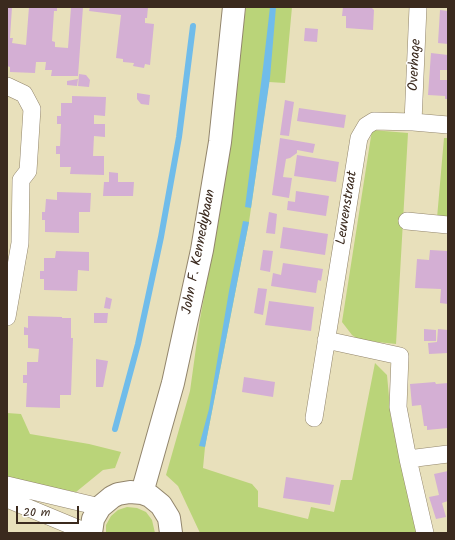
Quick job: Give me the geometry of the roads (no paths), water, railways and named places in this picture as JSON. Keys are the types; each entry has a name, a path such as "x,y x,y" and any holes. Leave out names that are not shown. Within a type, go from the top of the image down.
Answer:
{"main road":[{"name":"John F. Kennedybaan","path":"142,493 173,383 202,250 220,142 234,7"},
{"path":"90,533 93,519 100,507 106,501 118,494 130,492 142,493 156,500 165,511 171,526 171,533"}],"street":[{"name":"Overhage","path":"413,122 418,7"},
{"path":"7,86 24,94 32,109 28,171 21,180 20,243 7,317"},
{"name":"Leuvenstraat","path":"314,418 359,138 366,126 374,121 413,122"},
{"path":"413,122 448,125"},
{"path":"407,221 448,225"},
{"path":"326,340 400,356 398,407 424,533"},
{"path":"408,459 448,454"},
{"path":"7,484 100,507"},
{"path":"7,499 90,533"}],"water":[{"path":"270,7 276,7 270,78 251,208 245,207"},
{"path":"243,221 249,222 205,447 199,446 209,409 229,291"}],"waterway":[{"path":"115,429 138,344 161,237 179,137 193,26"}]}
